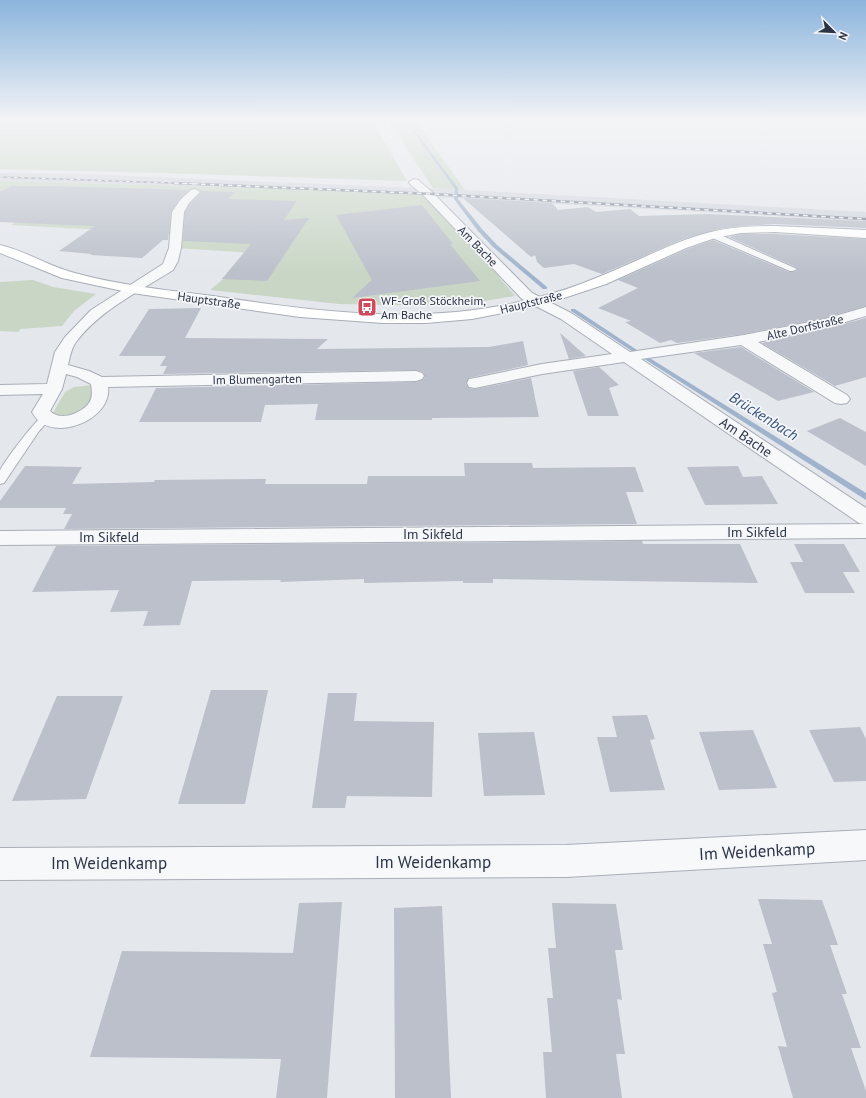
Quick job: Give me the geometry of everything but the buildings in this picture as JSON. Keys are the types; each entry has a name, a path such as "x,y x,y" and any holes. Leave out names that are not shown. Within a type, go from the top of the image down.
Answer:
{"street":[{"name":"Am Bache","path":"414,182 428,194 527,296 566,316 866,518"},
{"path":"99,382 101,392 93,410 87,415 73,420 62,421 45,418 41,412 54,389 63,352 70,340 83,325 109,304 159,273 172,261 177,234 178,212 185,201 195,192"},
{"name":"Hauptstraße","path":"0,249 67,275 132,289 300,313 383,319 426,319 472,316 538,302 596,283 682,246 713,235 741,230 775,229 866,234"},
{"name":"Alte Dorfstraße","path":"626,356 744,340 828,324 866,311"},
{"name":"Alte Dorfstraße","path":"744,340 841,399"},
{"path":"475,383 542,369 626,356"},
{"name":"Im Blumengarten","path":"60,368 83,374 99,382 416,376"},
{"path":"0,390 54,389"},
{"name":"Im Sikfeld","path":"0,538 866,531"},
{"name":"Im Weidenkamp","path":"0,864 566,861 866,845"}],"lane":[{"path":"713,235 793,269"},
{"path":"0,480 35,429 45,418"}],"shaded area":[{"path":"0,173 83,174 465,190 866,212 866,221 270,188 0,181"}],"green space":[{"path":"92,171 401,171 407,181"},
{"path":"422,171 452,171 465,190 433,188"},
{"path":"0,181 270,188 431,196 515,296 454,306 339,304 210,290 221,281 231,268 254,253 175,248 177,234 11,225 39,208 0,205"},
{"path":"33,280 53,287 96,294 74,311 62,326 21,329 18,332 0,331 0,282"},
{"path":"92,385 90,401 82,410 65,416 53,413 65,392 74,387"}],"waterway":[{"name":"Brückenbach","path":"444,171 457,189 456,199 480,230 495,246 545,288"},
{"name":"Brückenbach","path":"573,310 637,352"},
{"name":"Brückenbach","path":"648,359 866,497"}],"railway":[{"path":"0,177 182,183"},
{"path":"174,183 182,183"},
{"path":"182,183 201,184"},
{"path":"182,183 433,194 866,219"}],"place":[{"name":"WF-Groß Stöckheim, Am Bache","path":"367,307"}]}
